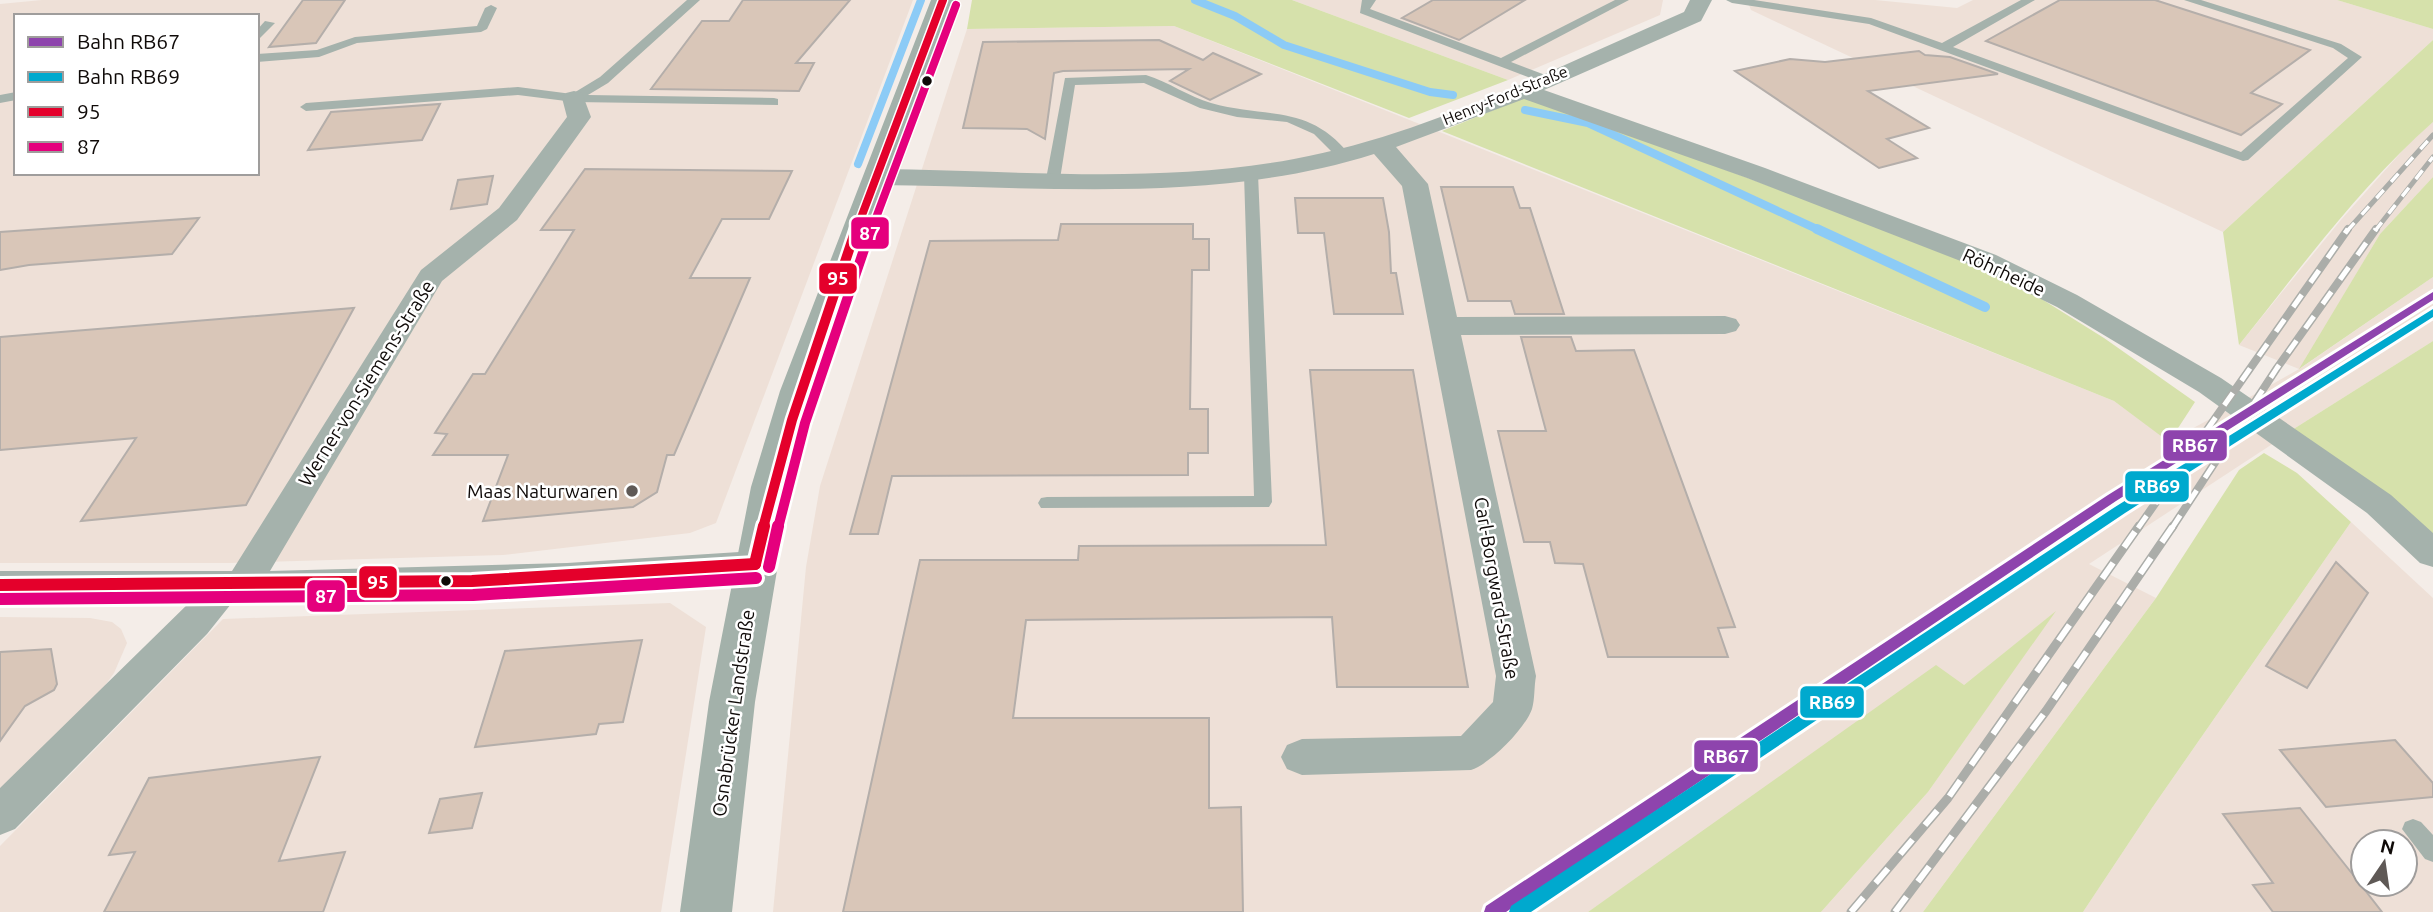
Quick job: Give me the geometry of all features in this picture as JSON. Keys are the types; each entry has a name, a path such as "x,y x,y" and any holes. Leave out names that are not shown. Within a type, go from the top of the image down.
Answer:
{"street":[{"name":"Osnabrücker Landstraße","path":"706,912 732,702 771,487 799,391 943,0"},
{"name":"Henry-Ford-Straße","path":"876,177 1154,181 1251,174 1343,155 1380,145 1533,85 1693,16 1702,0"},
{"name":"Röhrheide","path":"1533,85 1986,261 2067,301 2210,385 2379,504 2433,554"},
{"name":"Werner-von-Siemens-Straße","path":"233,586 431,276 508,214 579,117 574,98"},
{"name":"Carl-Borgward-Straße","path":"1302,757 1471,753 1512,708 1516,676 1447,326 1415,184 1380,145"},
{"path":"1447,326 1726,325"},
{"path":"0,585 233,586 636,575 755,565"},
{"path":"0,816 233,586"}],"lane":[{"path":"574,98 604,80 694,0"},
{"path":"1370,0 1364,11 1501,64 1533,85"},
{"path":"1501,64 1623,0"},
{"path":"1732,0 1871,21 2244,157 2356,57 2337,46 2190,0"},
{"path":"1944,47 2029,0"},
{"path":"259,58 319,53 355,40 481,29 491,8"},
{"path":"259,36 269,23"},
{"path":"1052,179 1069,81 1146,79 1204,105 1237,113 1289,118 1319,131 1343,155"},
{"path":"306,107 518,91 574,98 774,102"},
{"path":"1047,503 1263,502 1251,174"},
{"path":"2419,836 2433,852"}],"shaded area":[{"path":"42,0 913,0 716,523 690,533 503,555 229,563 0,563 0,4"},
{"path":"1292,0 1663,0 1660,15 1508,80"},
{"path":"1747,0 1875,0 1957,8 1973,0 2337,0 2433,29 2433,40 2223,232 1751,10"},
{"path":"1174,26 2114,401 2169,441 2225,411 2274,443 2089,564 2156,598 1923,912 1821,912 1928,792 2053,614 1964,685 1655,866 1588,912 773,912 806,567 820,486 967,29"},
{"path":"2433,122 2433,177 2380,234 2301,368 2433,277 2433,341 2292,430 2248,398 2299,369 2239,345 2340,221 2412,140"},
{"path":"2351,522 2433,598 2433,912 2083,912"},
{"path":"670,603 706,627 661,912 0,912 0,846 223,619"},
{"path":"0,617 90,618 112,622 121,629 127,643 114,673 96,698 0,793"}],"green space":[{"path":"972,0 1292,0 1508,80 1409,118 1174,26 967,29"},
{"path":"2337,0 2433,0 2433,29"},
{"path":"2433,40 2433,122 2355,201 2239,345 2223,232"},
{"path":"1528,96 1995,270 2104,338 2195,402 2169,442 2114,401 1442,131"},
{"path":"2433,177 2433,277 2299,369 2380,234"},
{"path":"2433,341 2433,540 2292,430"},
{"path":"2264,453 2297,473 2351,522 2083,912 1923,912 2156,598 2239,470"},
{"path":"2056,611 1928,792 1821,912 1588,912 1936,665 1964,685"}],"building":[{"path":"303,0 345,0 316,43 269,47"},
{"path":"743,0 850,0 796,63 814,63 799,91 651,89 702,21 729,21"},
{"path":"1433,0 1525,0 1459,40 1402,18"},
{"path":"2060,0 2155,0 2310,50 2251,93 2282,104 2241,135 1986,41"},
{"path":"1159,40 1203,60 1213,53 1261,74 1210,100 1170,81 1189,69 1063,71 1054,73 1045,139 1027,129 963,128 983,42"},
{"path":"1919,51 1925,55 1950,57 1998,74 1868,91 1929,128 1887,139 1917,158 1879,168 1735,71 1790,59 1825,62"},
{"path":"440,104 422,140 308,150 331,112"},
{"path":"585,169 792,171 769,219 722,219 690,278 750,278 674,455 667,455 657,492 633,507 483,521 508,455 433,455 447,434 435,433 473,374 485,374 574,230 541,230"},
{"path":"493,176 487,204 451,209 458,180"},
{"path":"1441,187 1513,187 1520,208 1530,208 1564,314 1515,314 1511,301 1468,301"},
{"path":"1295,198 1383,198 1389,232 1391,273 1396,273 1403,314 1334,314 1324,233 1298,233"},
{"path":"199,218 172,254 29,265 0,270 0,232"},
{"path":"1061,224 1193,224 1193,239 1209,239 1209,270 1192,270 1190,409 1208,409 1208,453 1188,453 1188,475 892,476 878,534 850,534 930,241 1058,240"},
{"path":"354,308 246,505 81,521 136,438 0,450 0,337"},
{"path":"1521,337 1571,337 1576,351 1634,350 1735,627 1718,628 1728,657 1608,657 1583,564 1555,563 1550,542 1524,542 1498,431 1546,431"},
{"path":"1310,370 1413,370 1468,687 1337,687 1332,617 1026,620 1013,718 1209,718 1209,808 1241,807 1243,912 843,912 920,560 1078,560 1079,546 1326,545"},
{"path":"2336,562 2368,593 2307,688 2266,666"},
{"path":"642,640 623,722 599,724 596,734 475,747 505,651"},
{"path":"51,649 57,684 54,690 25,706 0,741 0,652"},
{"path":"2395,740 2433,783 2433,797 2326,807 2280,750"},
{"path":"320,757 279,861 345,852 323,912 104,912 135,852 109,855 149,778"},
{"path":"482,793 472,828 429,833 440,799"},
{"path":"2300,808 2349,870 2349,898 2371,898 2382,912 2273,912 2253,885 2273,883 2223,814"}],"waterway":[{"path":"858,164 921,0"},
{"path":"1195,0 1235,16 1284,45 1430,92 1453,95"},
{"path":"1525,110 1588,123 1821,231"},
{"path":"1817,229 1985,307"}],"railway":[{"path":"2347,231 2433,135"},
{"path":"2375,231 2433,157"},
{"path":"2138,528 2348,229"},
{"path":"2172,528 2277,368 2376,229"},
{"path":"1851,912 1948,798 2139,526"},
{"path":"1895,912 2046,711 2173,526"}],"rail line":[{"name":"RB67","path":"1492,912 2112,498 2433,295"},
{"name":"RB69","path":"1517,912 2120,510 2433,312"}],"transit line":[{"name":"95","path":"755,564 772,491 814,349 943,0"},
{"name":"87","path":"769,567 805,423 828,353 877,213 956,5"},
{"name":"95","path":"0,585 472,581 755,564"},
{"name":"87","path":"0,599 473,595 756,578"}],"place":[{"name":"Maas Naturwaren","path":"632,491"}]}
